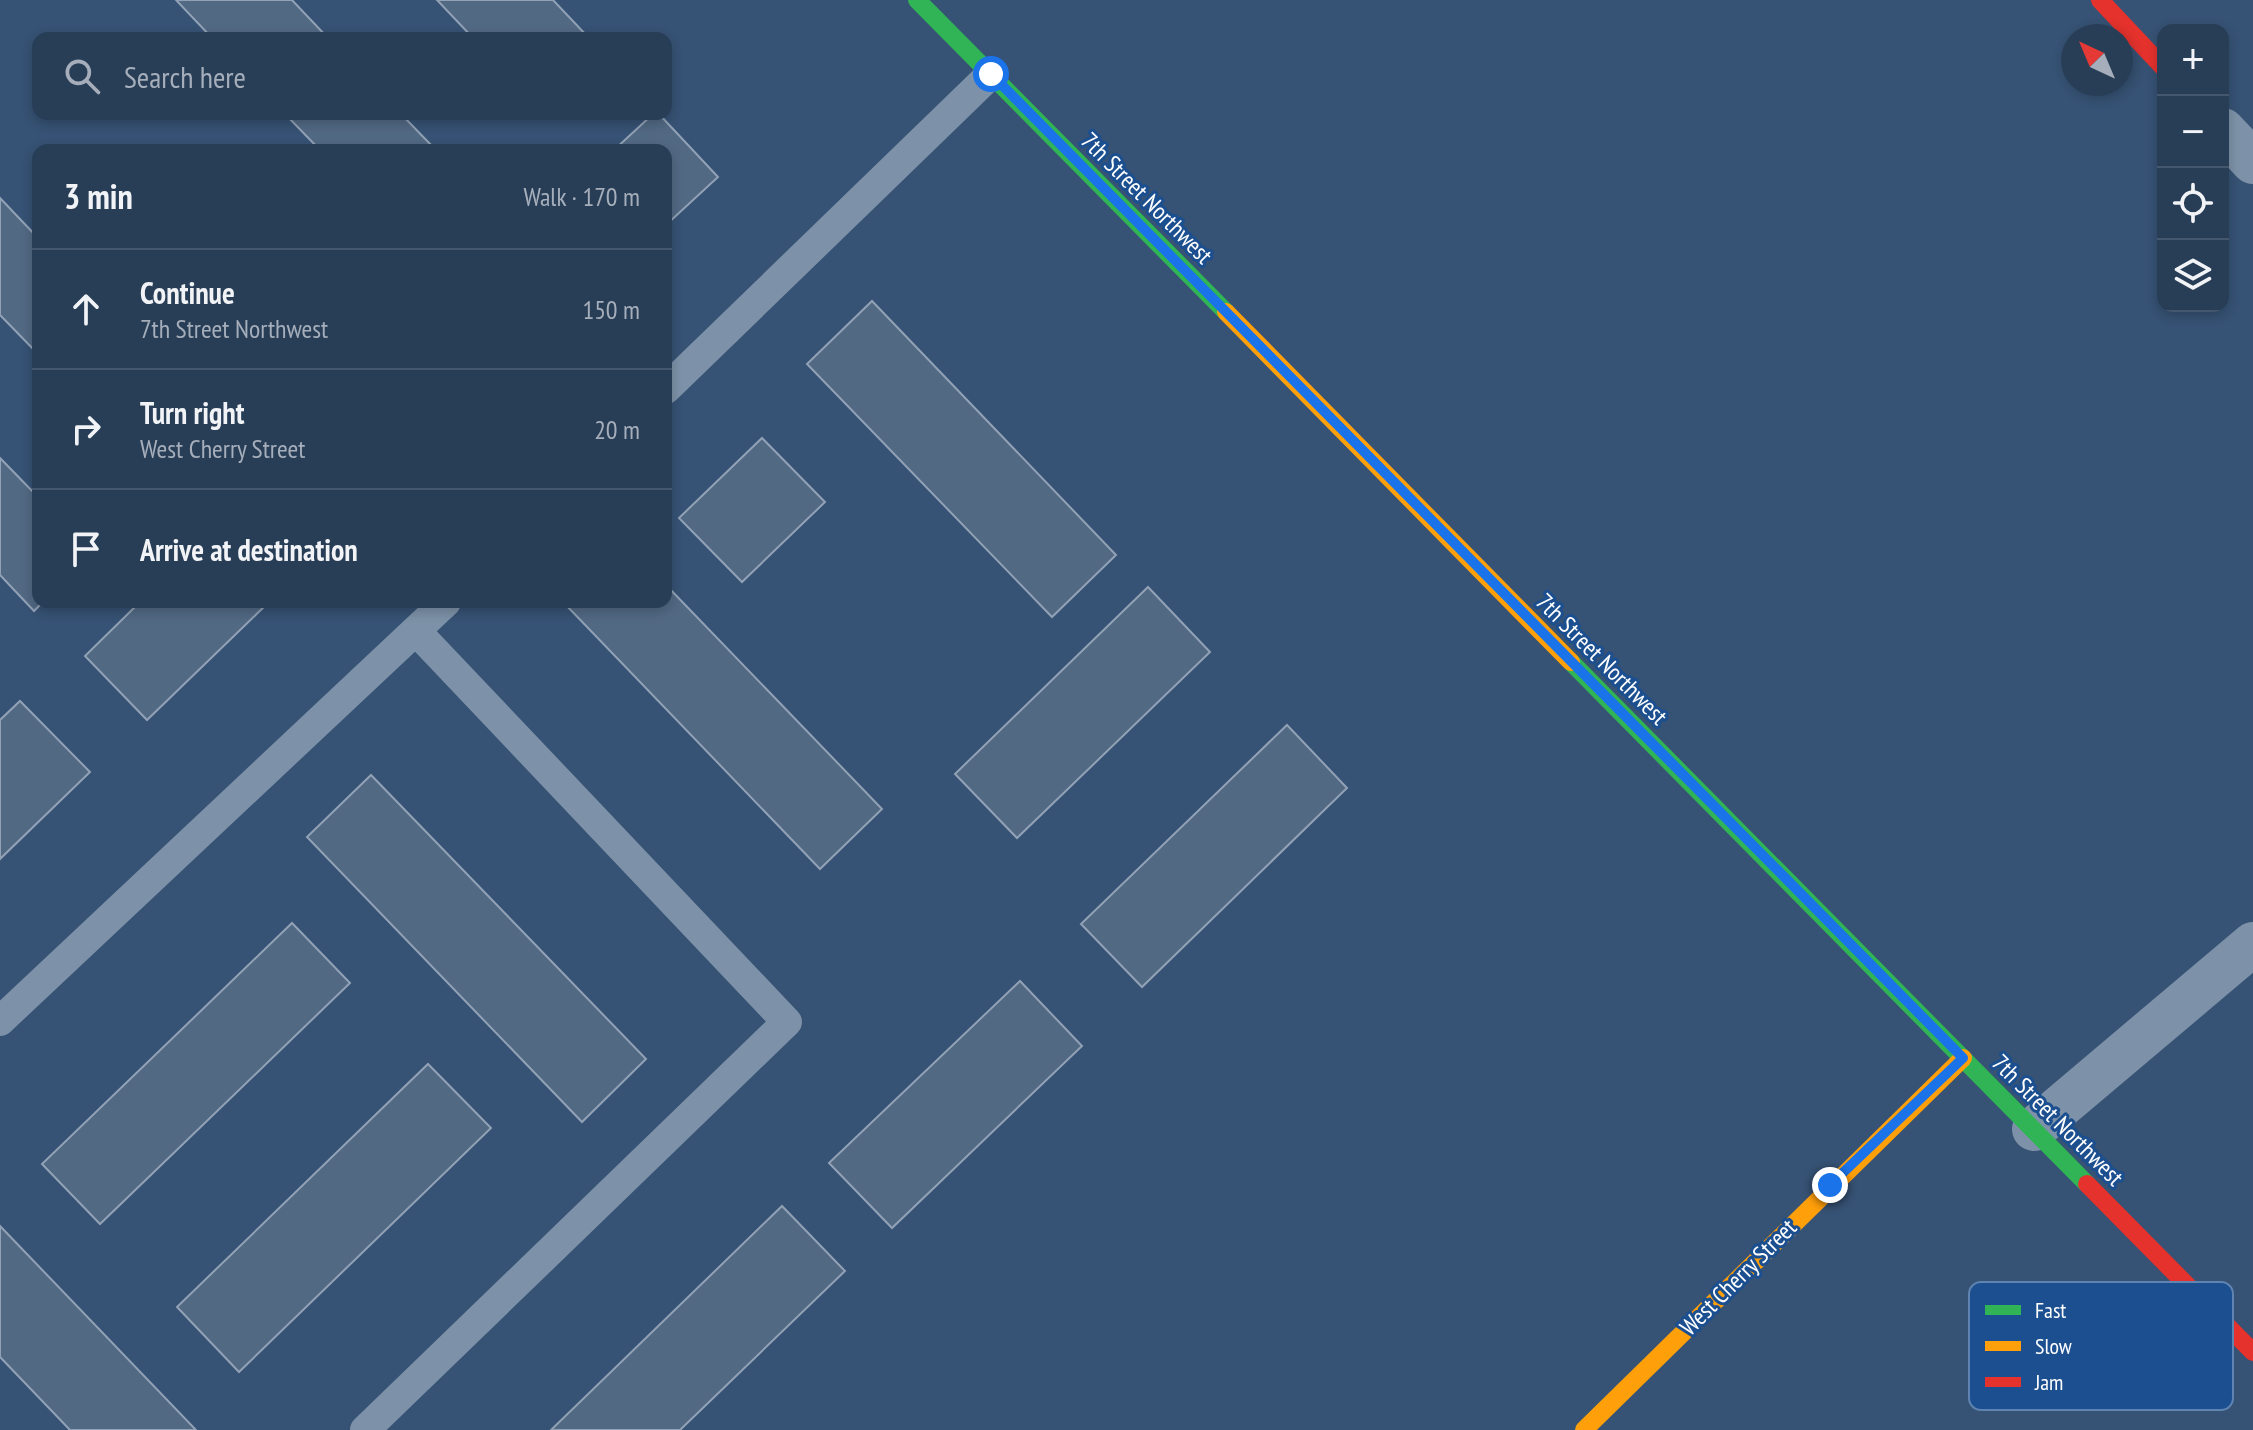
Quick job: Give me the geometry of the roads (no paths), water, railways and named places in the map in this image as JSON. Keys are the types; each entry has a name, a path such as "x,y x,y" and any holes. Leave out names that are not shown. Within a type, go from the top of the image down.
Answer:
{"street":[{"name":"7th Street Northwest","path":"917,0 2184,1282"},
{"path":"2100,0 2157,61"},
{"path":"2229,136 2253,162"},
{"path":"2034,1129 2253,944"},
{"name":"West Cherry Street","path":"1584,1430 1963,1058"},
{"name":"7th Street Northwest","path":"2233,1332 2253,1352"}],"lane":[{"path":"672,383 991,74"},
{"path":"0,1021 440,608"},
{"path":"365,1430 787,1022 416,631"}]}
